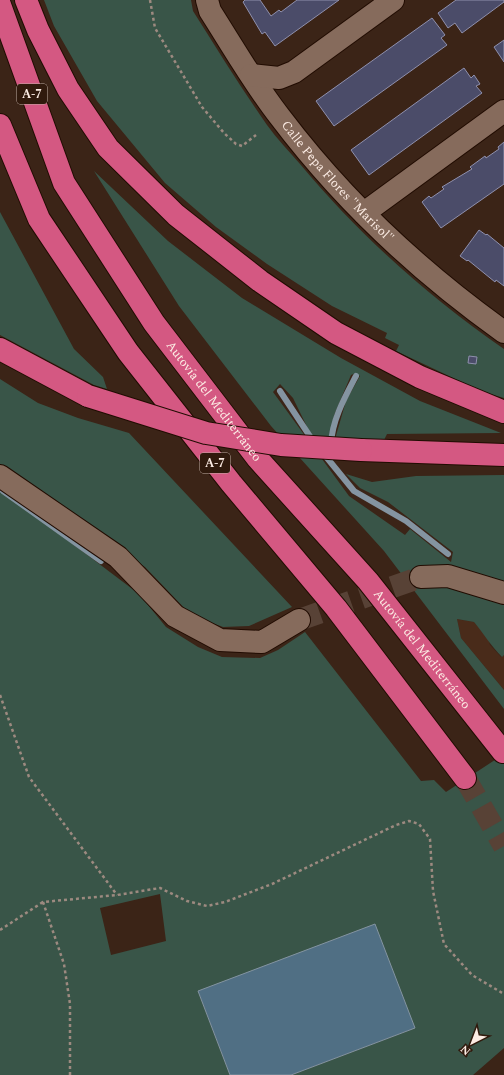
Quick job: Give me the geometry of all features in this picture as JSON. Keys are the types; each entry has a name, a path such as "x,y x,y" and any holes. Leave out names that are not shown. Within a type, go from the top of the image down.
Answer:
{"highway":[{"path":"26,0 38,30 68,89 108,148 176,215 260,281 336,333 420,377 504,412"},
{"name":"Autovía del Mediterráneo","path":"0,4 64,182 154,323 258,459 368,581 504,752"},
{"name":"A-7","path":"0,125 39,219 128,352 231,483 336,608 465,778"},
{"path":"0,350 88,396 206,433 281,445 361,450 504,455"}],"street":[{"name":"Calle Pepa Flores \"Marisol\"","path":"207,0 210,11 251,76 289,128 317,162 364,213 460,301 504,332"},
{"path":"251,76 279,78 294,72 393,0"},
{"path":"364,213 504,111"},
{"path":"0,476 118,557 175,616 220,640 262,642 299,620"},
{"path":"420,577 448,576 504,593"}],"path":[{"path":"150,0 155,28 202,107 224,133 236,144 242,146 256,135"},
{"path":"0,695 28,777 117,895"},
{"path":"0,930 43,902 117,895 160,888 187,901 200,905 207,906 219,903 272,884 396,825 409,821 419,824 430,839 433,891 444,944 472,975 504,994"},
{"path":"43,902 64,964 70,1004 70,1075"}],"shaded area":[{"path":"457,619 474,622 488,638 490,645 501,657 504,655 504,690 461,638"}],"green space":[{"path":"44,0 191,0 193,11 238,83 267,125 346,216 396,264 448,308 504,349 504,398 483,392 396,351 399,345 385,338 387,333 332,306 267,264 216,227 165,183 97,101 54,26"},
{"path":"94,171 168,241 242,298 341,358 420,401 501,433 387,434 383,442 335,439 346,401 360,376 356,373 351,375 335,413 328,439 312,437 293,398 280,384 273,392 349,496 405,535 410,529 451,562 453,552 388,502 360,488 346,474 372,482 416,476 504,475 504,586 447,582 504,600 504,655 502,657 494,649 474,622 457,619 461,638 504,690 504,709 384,551 271,426 179,306"},
{"path":"0,212 74,349 103,377 107,389 94,385 0,335"},
{"path":"0,379 38,403 78,418 129,433 292,607 249,626 223,627 191,615 145,567 31,489 0,464"},
{"path":"0,489 139,594 166,627 198,647 222,657 260,658 278,650 305,632 421,781 434,780 446,792 504,754 504,1048 473,1075 291,1075 415,1028 198,991 230,1075 0,1075","holes":["160,894 166,941 111,955 100,908"]}],"water":[{"path":"375,924 415,1028 291,1075 230,1075 198,991"}],"building":[{"path":"245,0 260,0 271,16 279,10 281,12 297,0 339,0 275,46 265,32 262,34 243,2"},
{"path":"456,0 504,0 504,2 462,33 455,23 448,28 438,13"},
{"path":"432,18 445,35 441,38 447,45 334,126 316,101"},
{"path":"504,40 504,62 494,47"},
{"path":"464,68 471,78 474,75 480,84 476,86 482,93 369,175 351,150"},
{"path":"504,142 504,184 441,228 422,202 429,196 431,198 444,189 442,187 472,169 470,167 485,156 486,158 499,149 498,147"},
{"path":"479,230 486,235 487,234 504,248 504,286 496,280 495,282 468,260 467,261 460,256"},
{"path":"469,356 477,357 476,364 468,363"}],"waterway":[{"path":"331,444 336,417 356,376"},
{"path":"280,391 313,441"},
{"path":"323,453 354,491 406,521 448,554"},
{"path":"3,491 101,561"}],"tunnel":[{"path":"299,620 421,577"},
{"path":"465,778 504,846"}]}
